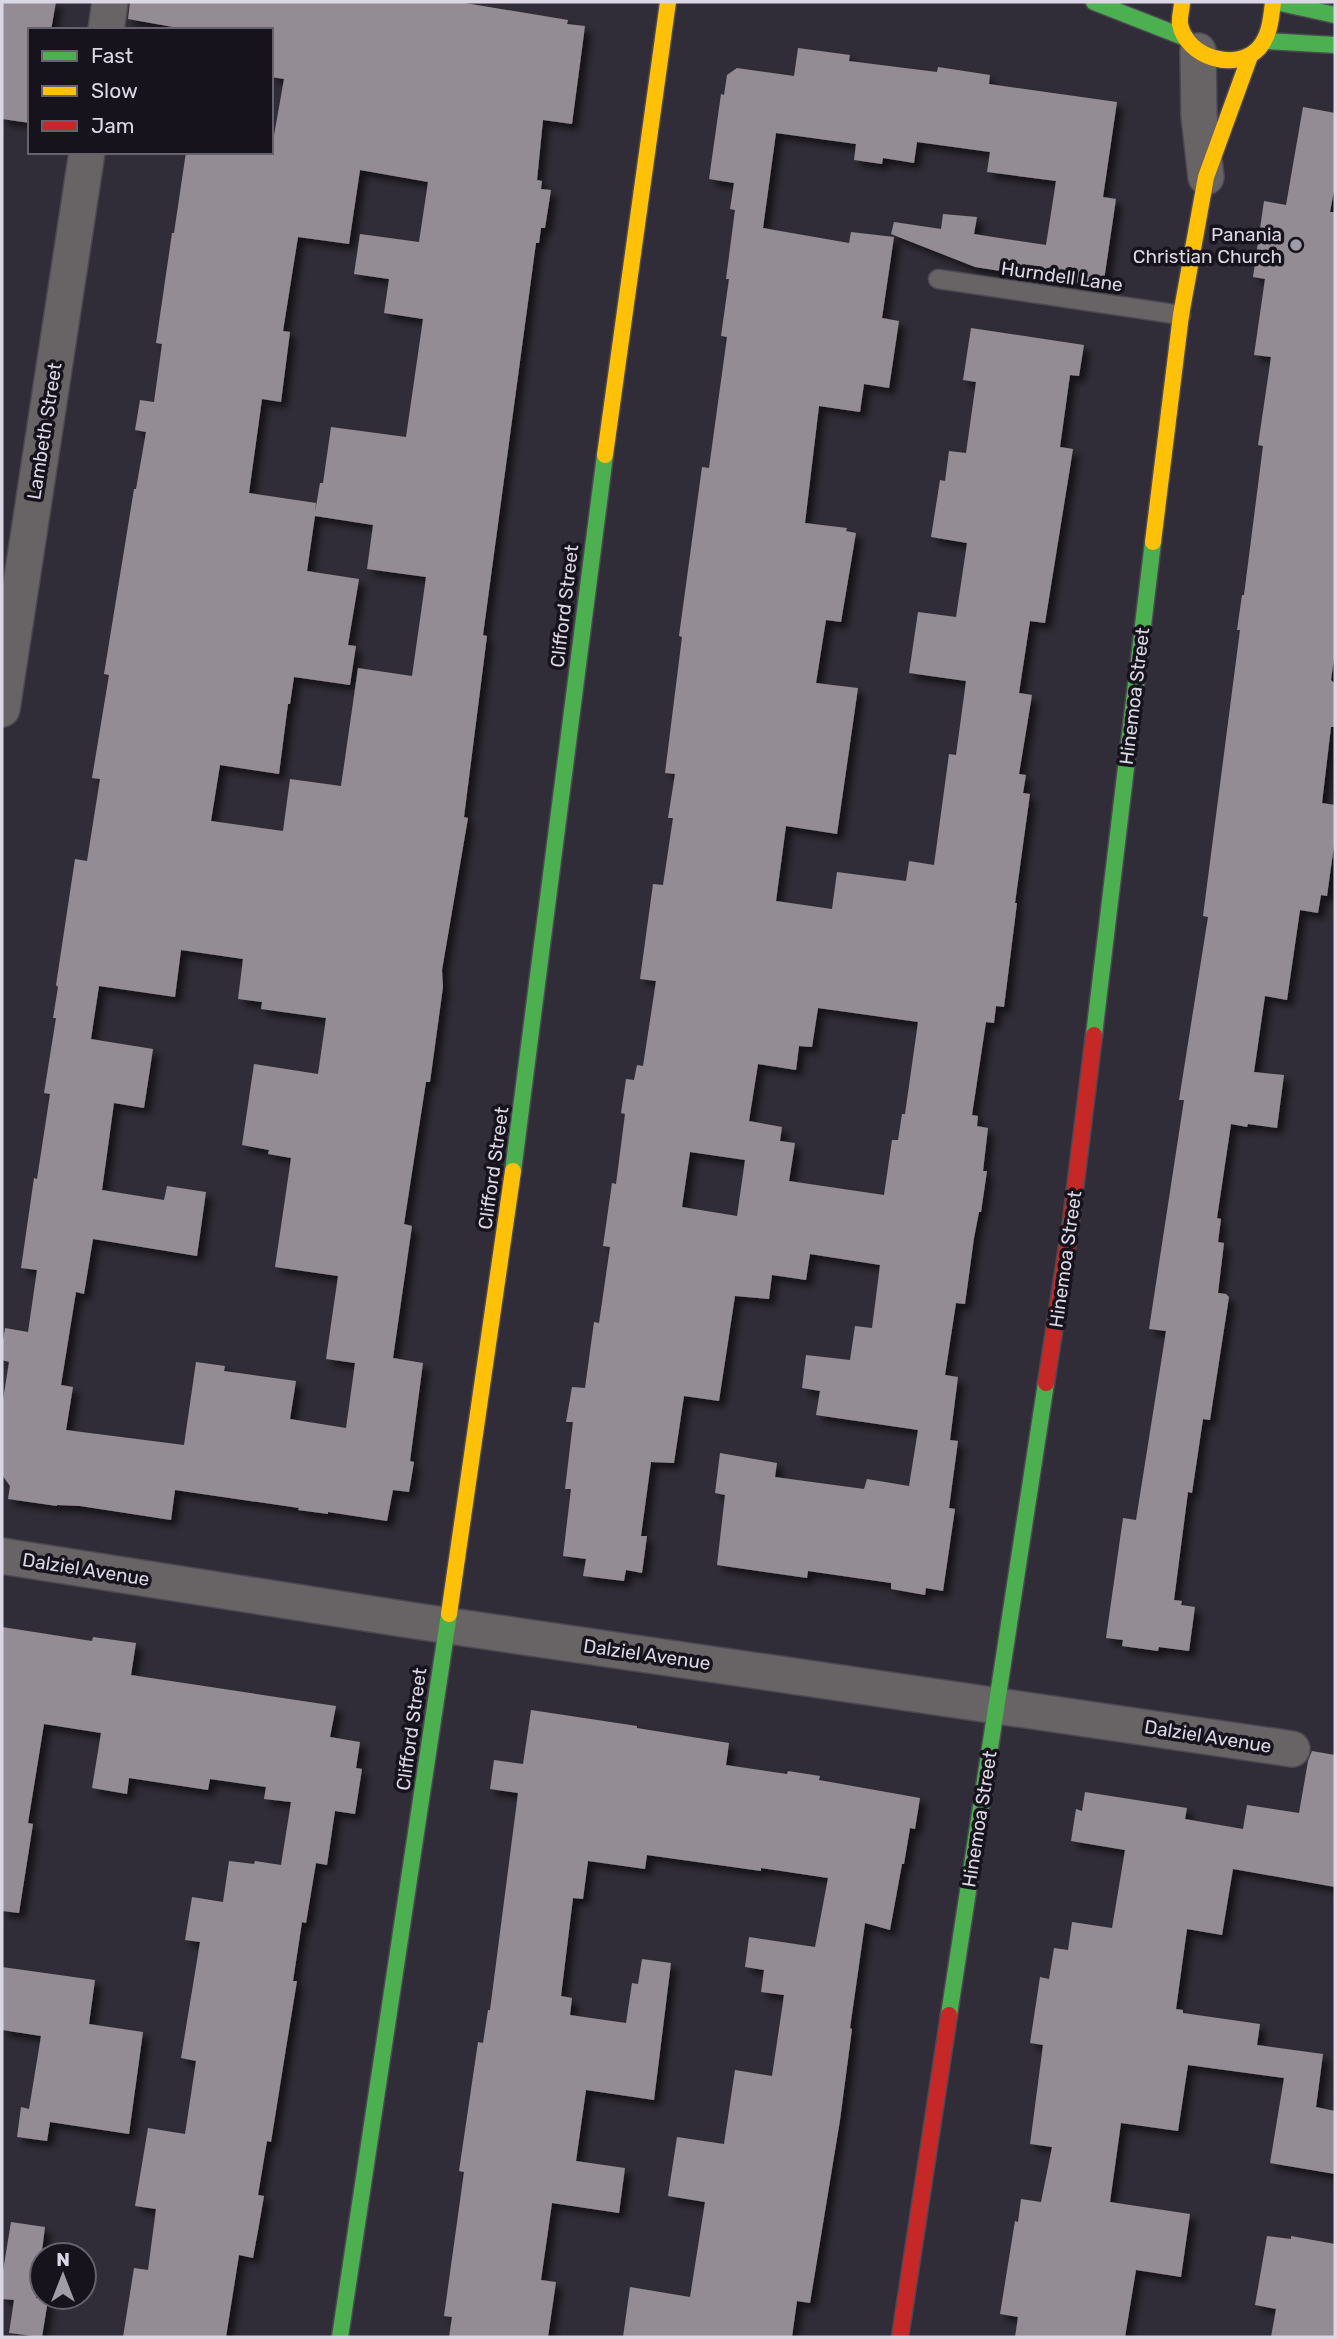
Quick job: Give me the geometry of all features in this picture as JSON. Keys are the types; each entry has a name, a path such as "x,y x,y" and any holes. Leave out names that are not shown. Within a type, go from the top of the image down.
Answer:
{"street":[{"path":"106,28 110,2"},
{"name":"Clifford Street","path":"340,2337 412,1867 527,1072 604,459 668,2"},
{"path":"1094,2 1192,45 1214,59 1233,61 1250,56 1266,41 1274,22 1274,2 1335,15"},
{"path":"1182,2 1180,23 1192,45"},
{"path":"1266,41 1335,45"},
{"name":"Hinemoa Street","path":"1192,45 1206,177"},
{"name":"Hinemoa Street","path":"900,2337 1083,1127 1181,315 1206,177 1250,56"},
{"name":"Lambeth Street","path":"2,709 87,154"},
{"name":"Dalziel Avenue","path":"2,1556 447,1625 1292,1749"}],"lane":[{"name":"Hurndell Lane","path":"938,279 1181,315"}],"building":[{"path":"2,2 56,2 51,28 28,28 28,123 2,119"},
{"path":"130,2 459,2 568,20 567,24 585,26 572,124 543,120 537,180 542,181 541,189 551,190 545,228 541,228 539,243 536,243 483,635 487,636 464,817 468,818 442,970 443,987 430,1082 426,1082 404,1224 412,1226 393,1358 423,1363 410,1461 414,1462 409,1492 393,1490 387,1521 175,1490 171,1520 80,1506 57,1506 8,1499 10,1486 2,1475 2,1406 9,1362 2,1360 2,1347 5,1328 28,1332 37,1270 21,1268 50,1094 44,1093 56,1018 53,1018 58,987 56,985 75,859 87,861 100,779 92,778 109,675 104,674 146,432 135,430 140,400 154,402 162,344 156,343 186,154 273,154 284,79 273,77 273,28 179,28 128,19","holes":["360,170 428,182 419,242 360,234 354,274 389,279 384,313 423,319 406,437 331,427 323,483 320,483 315,512 316,503 249,493 262,399 281,402 290,332 283,331 298,237 349,244","315,516 373,525 367,569 426,577 412,676 358,668 341,786 290,779 283,831 211,821 220,765 279,774 294,677 350,685 356,646 348,645 359,579 307,571","181,950 243,959 238,999 262,1002 261,1009 326,1018 318,1074 254,1064 242,1145 291,1158 275,1267 338,1276 326,1359 355,1363 346,1428 290,1419 296,1381 224,1371 225,1366 196,1362 184,1445 66,1430 73,1387 61,1385 76,1292 84,1294 93,1239 197,1256 206,1192 167,1186 164,1200 102,1190 114,1103 144,1108 153,1049 91,1039 99,986 175,997"]},
{"path":"798,48 850,55 849,61 937,72 938,67 990,75 989,84 1117,102 1103,197 1116,199 1103,287 975,267 891,234 894,222 941,229 943,214 977,217 974,234 1046,245 1056,181 987,172 990,152 917,142 914,163 883,158 882,164 854,160 856,144 776,133 763,228 849,243 851,232 894,237 882,318 899,321 889,388 864,384 860,412 819,406 805,523 847,528 846,531 856,533 841,622 826,620 816,683 858,688 837,834 786,826 776,901 832,909 837,872 906,881 909,861 934,865 949,754 956,755 966,681 909,673 918,612 956,617 967,543 931,537 940,480 945,481 949,451 966,453 976,382 963,380 971,328 1084,345 1079,376 1070,375 1060,447 1073,449 1045,623 1030,621 1019,693 1032,695 1019,774 1026,775 1023,793 1030,794 1004,1007 996,1006 994,1023 986,1022 972,1115 978,1116 977,1126 988,1128 983,1171 987,1171 965,1304 956,1303 945,1375 958,1377 950,1440 958,1441 949,1508 955,1509 943,1591 926,1588 925,1595 891,1589 891,1583 808,1571 807,1578 717,1565 725,1495 715,1493 720,1453 777,1463 775,1477 864,1489 867,1479 909,1486 918,1430 816,1415 820,1391 802,1388 806,1355 850,1360 855,1326 872,1328 880,1265 810,1254 806,1280 772,1275 769,1299 735,1296 719,1401 684,1396 674,1463 651,1462 641,1536 647,1536 642,1573 626,1570 624,1581 583,1576 586,1559 563,1556 571,1489 565,1489 573,1422 566,1422 572,1387 585,1388 594,1322 599,1323 610,1247 603,1246 612,1183 616,1184 625,1114 621,1113 626,1079 634,1080 637,1065 643,1066 656,981 640,979 653,884 663,885 673,818 668,818 675,774 665,773 682,637 679,636 702,467 709,468 727,337 721,336 735,210 730,209 734,183 709,179 721,94 724,95 727,75 737,68 794,76","holes":["818,1008 918,1022 905,1114 902,1114 898,1140 892,1140 884,1195 789,1181 795,1143 780,1141 782,1127 749,1121 758,1064 796,1070 799,1046 812,1047","690,1152 745,1160 737,1216 682,1207"]},
{"path":"1303,107 1335,113 1335,185 1330,212 1335,212 1335,651 1331,680 1335,684 1335,727 1331,727 1322,803 1335,805 1335,838 1327,896 1321,895 1318,913 1300,910 1287,1000 1265,996 1254,1072 1284,1075 1277,1128 1231,1124 1217,1218 1221,1219 1218,1242 1224,1243 1218,1293 1229,1297 1210,1420 1203,1419 1192,1493 1188,1492 1174,1600 1182,1601 1181,1605 1195,1607 1189,1651 1159,1647 1158,1651 1122,1646 1123,1640 1106,1638 1123,1518 1136,1520 1166,1331 1149,1329 1184,1100 1179,1100 1208,917 1203,916 1240,630 1237,630 1263,446 1258,445 1271,357 1254,355 1265,279 1253,277 1264,201 1286,205"},
{"path":"2,1627 92,1641 93,1637 136,1643 131,1675 336,1706 330,1737 360,1742 356,1768 362,1769 355,1814 335,1811 327,1865 316,1863 306,1923 302,1922 293,1981 297,1981 271,2142 267,2141 258,2195 264,2196 253,2258 239,2255 226,2337 123,2337 134,2268 148,2270 156,2209 135,2206 148,2128 185,2134 196,2061 181,2058 200,1942 185,1940 192,1897 223,1902 229,1861 281,1865 291,1802 264,1799 266,1787 210,1779 208,1790 129,1778 127,1794 92,1788 101,1733 44,1724 28,1823 33,1824 19,1913 2,1911"},
{"path":"531,1710 729,1743 726,1765 820,1776 819,1780 920,1798 915,1829 910,1828 890,1930 865,1923 840,2120 810,2303 797,2301 792,2337 623,2337 630,2287 690,2297 705,2202 668,2196 677,2137 724,2144 735,2070 772,2076 784,1995 761,1992 764,1970 745,1967 749,1937 815,1947 828,1878 647,1855 645,1869 588,1861 583,1899 573,1898 561,1996 572,1998 570,2015 626,2023 632,1983 638,1984 642,1959 671,1963 654,2100 586,2090 576,2161 625,2168 619,2213 552,2203 541,2280 556,2282 548,2337 449,2337 452,2317 444,2316 464,2172 459,2171 478,2042 483,2043 490,2010 518,1793 490,1789 494,1760 523,1764"},
{"path":"1312,1751 1335,1755 1335,1887 1233,1869 1222,1935 1187,1929 1176,2009 1183,2010 1183,2013 1260,2024 1257,2045 1323,2054 1316,2107 1335,2111 1335,2174 1270,2163 1284,2078 1188,2065 1178,2131 1121,2123 1110,2202 1190,2214 1181,2277 1136,2270 1125,2337 1015,2337 1018,2317 1000,2314 1015,2221 1018,2222 1021,2199 1041,2202 1052,2147 1030,2144 1043,2045 1030,2043 1040,1977 1049,1979 1054,1948 1068,1950 1072,1922 1112,1928 1125,1850 1071,1841 1076,1809 1082,1811 1085,1792 1187,1808 1185,1819 1243,1829 1247,1805 1299,1813"},
{"path":"2,1967 95,1980 89,2024 143,2032 129,2134 50,2122 47,2141 17,2137 21,2107 29,2109 41,2036 2,2030"},
{"path":"11,2222 45,2227 43,2241 28,2241 28,2311 46,2311 42,2337 9,2333 14,2300 2,2299 2,2277"},
{"path":"1267,2236 1291,2239 1291,2236 1335,2244 1335,2337 1271,2337 1276,2309 1255,2305"}],"traffic: fast":[{"path":"1094,2 1186,38"},
{"path":"1276,2 1335,15"},
{"path":"1266,41 1335,45"},
{"path":"513,1171 605,455"},
{"path":"1094,1035 1153,542"},
{"path":"949,2015 1046,1383"},
{"path":"340,2337 449,1614"}],"traffic: slow":[{"path":"605,455 668,2"},
{"path":"1182,2 1180,24 1184,36 1202,53 1225,60 1249,56 1259,48 1268,32 1273,2"},
{"path":"1153,542 1181,315 1206,177 1250,56"},
{"path":"449,1614 513,1171"}],"traffic: jam":[{"path":"1046,1383 1071,1221 1094,1035"},
{"path":"900,2337 949,2015"}],"place":[{"name":"Panania Christian Church","path":"1296,245"}]}
